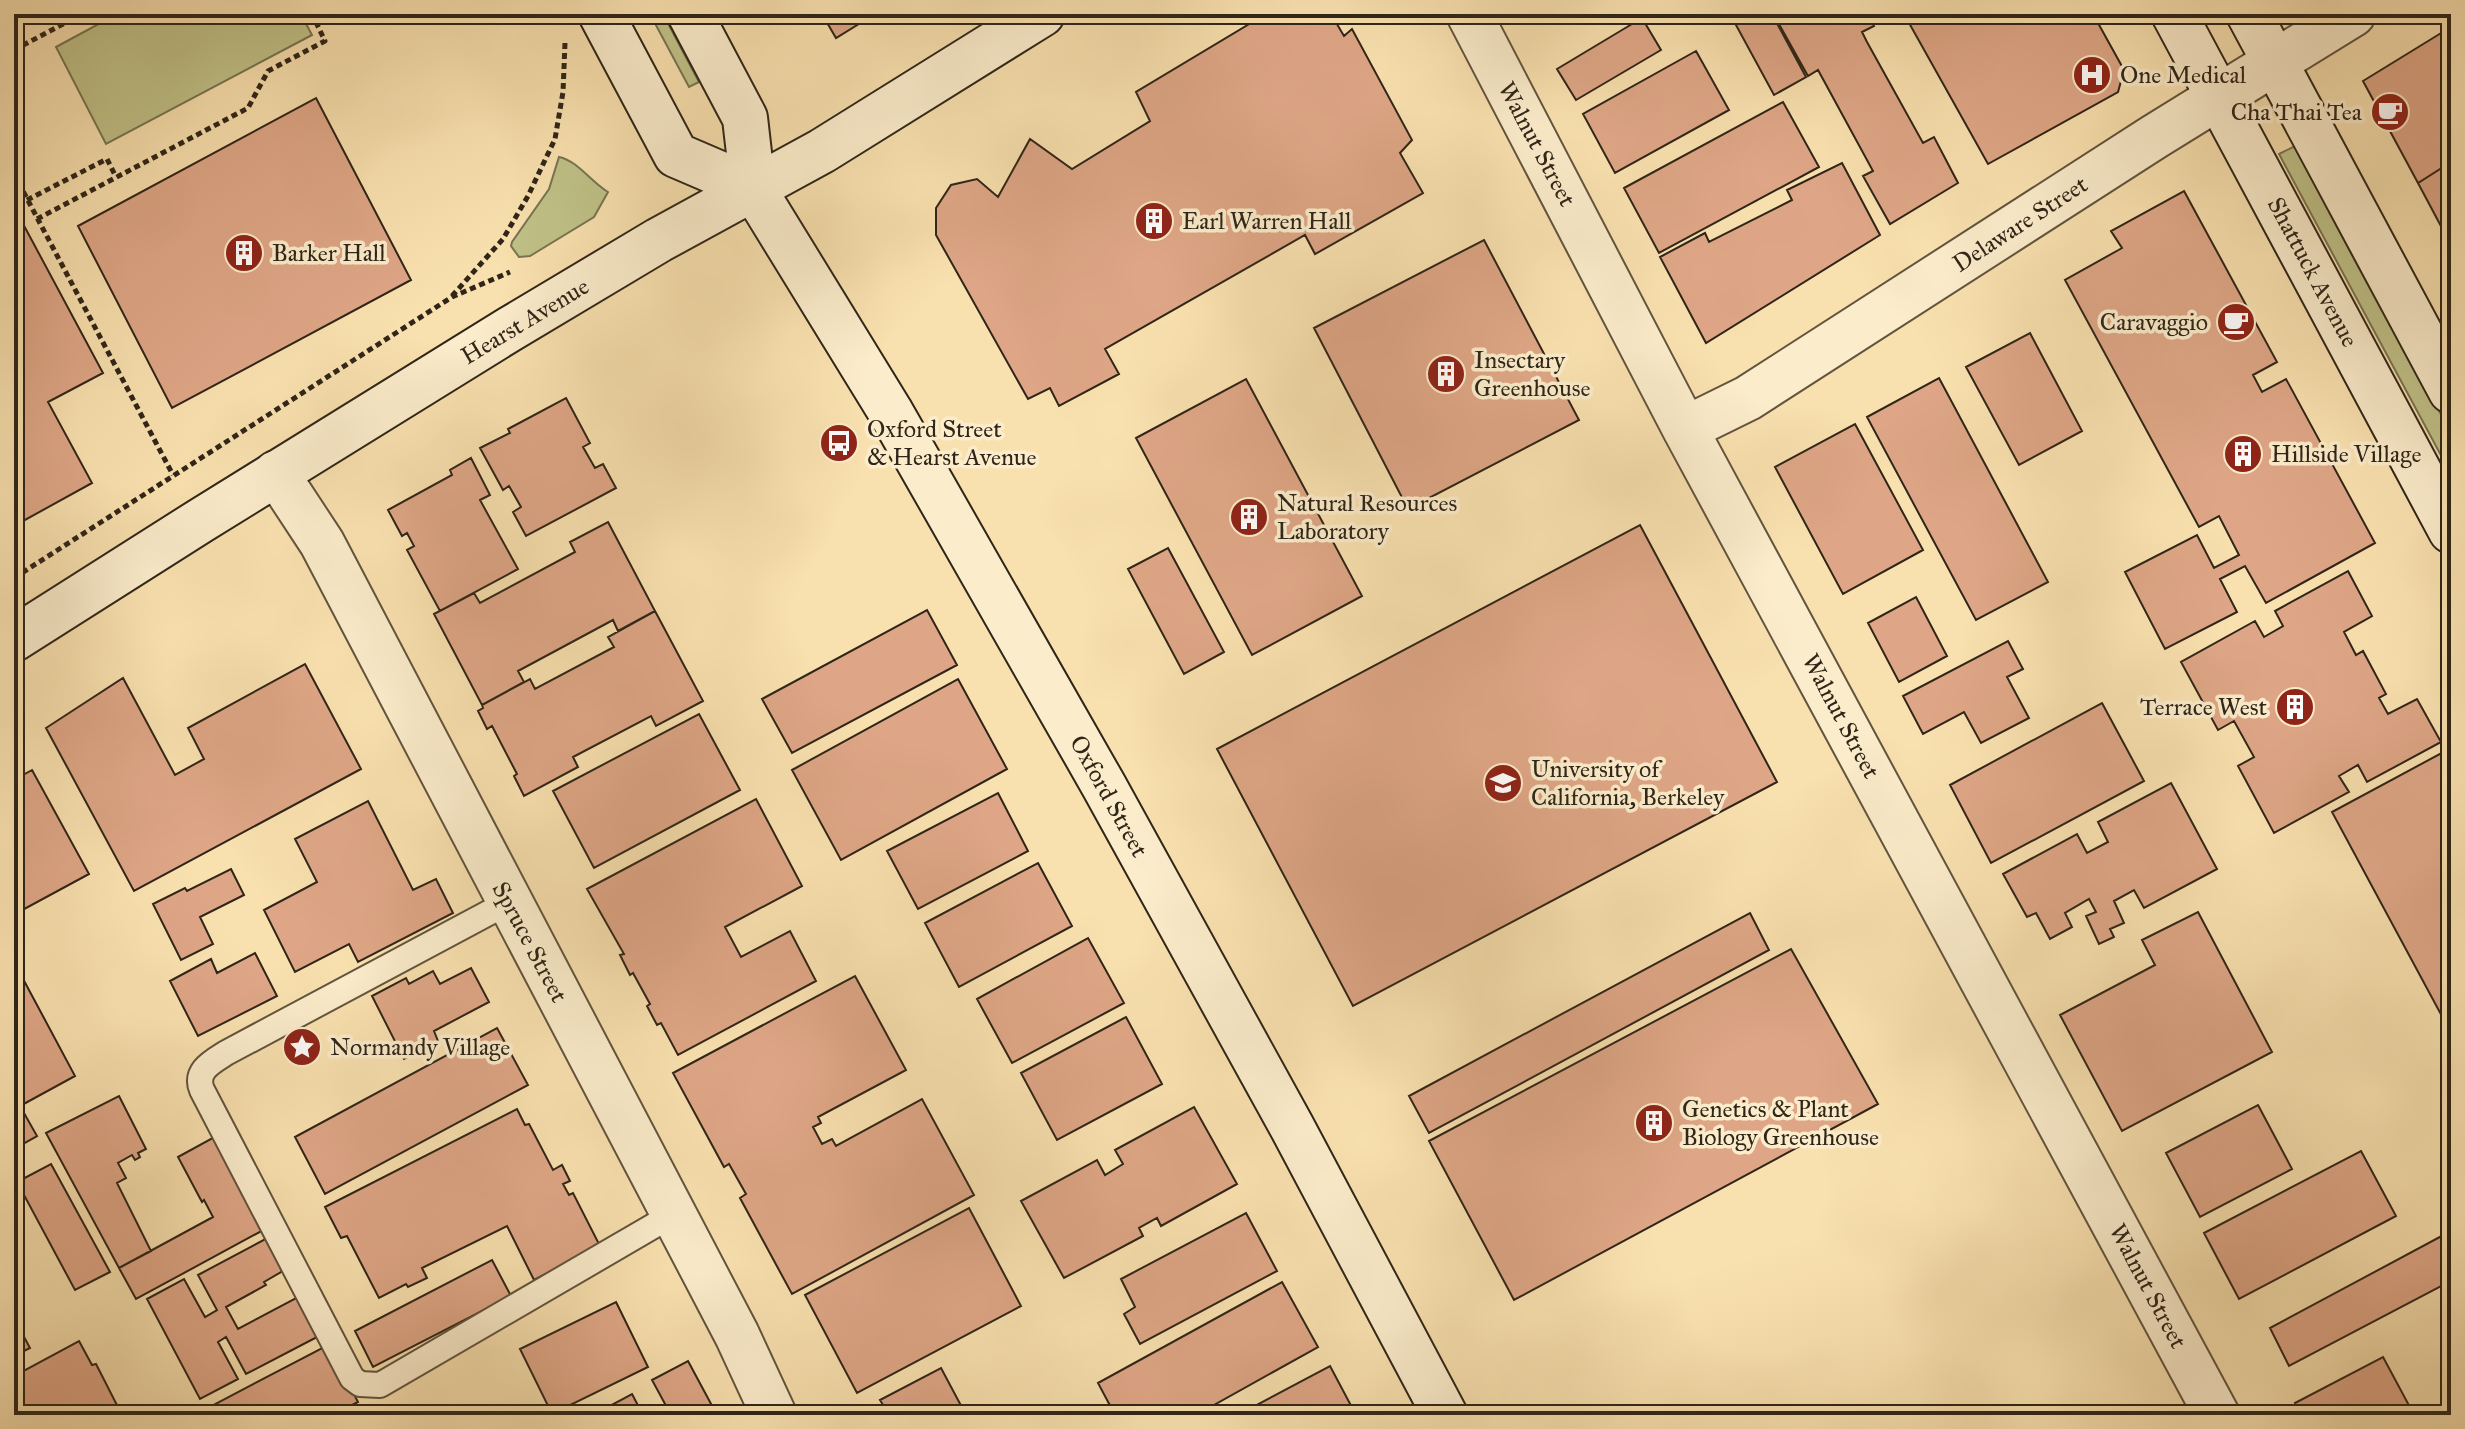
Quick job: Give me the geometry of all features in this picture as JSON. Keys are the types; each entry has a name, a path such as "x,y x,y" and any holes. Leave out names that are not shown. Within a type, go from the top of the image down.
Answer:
{"street":[{"name":"Oxford Street","path":"690,14 745,118 753,188 890,411 1104,786 1299,1140 1445,1415"},
{"name":"Hearst Avenue","path":"14,639 276,473 659,240 822,151 1042,14"},
{"name":"Walnut Street","path":"1469,14 1685,429 2217,1415"},
{"name":"Shattuck Avenue","path":"2174,14 2451,531"},
{"path":"2249,14 2451,391"},
{"name":"Delaware Street","path":"1685,429 1748,398 2353,14"},
{"path":"583,22 676,155 753,188"},
{"name":"Spruce Street","path":"276,473 322,543 737,1335 774,1415"}],"lane":[{"path":"509,902 226,1053 200,1074 202,1090 352,1378 360,1384 380,1385 674,1214"}],"path":[{"path":"14,50 82,14"},
{"path":"37,219 248,108 268,71 325,41 312,14"},
{"path":"14,578 452,297 503,239 528,196 555,139 563,92 583,22"},
{"path":"27,200 107,159 116,177"},
{"path":"14,174 173,475"}],"green space":[{"path":"117,14 301,14 312,35 106,144 56,47"},
{"path":"650,14 663,14 699,82 689,87"},
{"path":"2297,145 2451,433 2451,474 2279,154"},
{"path":"559,157 572,163 608,192 594,217 530,256 519,257 511,246 512,242 549,189"}],"building":[{"path":"822,14 875,14 836,38"},
{"name":"Earl Warren Hall","path":"1266,14 1331,14 1344,36 1352,29 1412,140 1400,153 1423,193 1315,254 1305,235 1105,349 1119,374 1059,406 1050,388 1028,399 936,235 936,208 951,185 977,179 998,197 1030,139 1072,169 1150,121 1136,92"},
{"path":"1730,14 1772,14 1806,77 1774,95"},
{"path":"1780,14 1868,14 1874,26 1862,32 1867,42 1923,143 1934,137 1958,183 1890,224 1863,176 1873,171 1818,70 1808,76 1775,17"},
{"path":"1904,14 2093,14 2124,70 2118,92 1988,164"},
{"path":"1642,18 1661,50 1576,100 1557,69"},
{"path":"2451,27 2451,162 2418,183 2363,81"},
{"path":"1696,51 1729,110 1615,173 1583,114"},
{"name":"Barker Hall","path":"316,98 411,280 172,408 78,226"},
{"path":"1783,102 1819,167 1659,253 1624,188"},
{"path":"2451,162 2451,245 2418,183"},
{"path":"1842,163 1880,235 1706,343 1660,257 1705,233 1709,242 1792,200 1787,190"},
{"name":"Hillside Village","path":"2184,191 2277,362 2253,375 2262,392 2286,379 2375,543 2266,603 2245,566 2220,579 2237,612 2165,649 2125,572 2197,535 2214,568 2239,555 2219,516 2199,527 2065,280 2122,248 2111,231"},
{"path":"14,207 103,373 48,402 92,483 14,526"},
{"name":"Insectary Greenhouse","path":"1484,240 1579,420 1408,509 1314,328"},
{"path":"2030,333 2082,431 2019,465 1966,367"},
{"path":"1939,378 2048,582 1976,620 1867,417"},
{"name":"Natural Resources Laboratory","path":"1246,379 1362,596 1252,655 1136,438"},
{"path":"566,398 590,443 583,447 595,468 603,464 616,488 526,536 513,512 521,507 509,486 503,490 480,448"},
{"path":"1855,424 1923,550 1843,594 1775,467"},
{"path":"471,458 490,495 480,500 518,569 440,611 407,550 414,546 407,533 402,536 388,510 452,475 450,470"},
{"path":"608,522 655,611 618,631 613,620 518,671 524,682 482,705 434,614 474,593 480,603 575,552 570,542"},
{"path":"1640,525 1777,782 1353,1006 1217,749"},
{"path":"1168,548 1224,652 1184,674 1128,569"},
{"name":"Terrace West","path":"2348,571 2372,616 2344,632 2356,655 2363,651 2386,694 2379,698 2388,714 2417,699 2441,742 2367,782 2358,765 2339,776 2349,792 2274,833 2238,766 2254,757 2234,721 2218,730 2181,662 2255,621 2264,637 2283,626 2275,611"},
{"path":"1916,597 1947,656 1899,682 1868,623"},
{"path":"927,610 957,665 792,753 762,699"},
{"path":"655,611 703,701 656,726 651,716 573,757 578,767 524,796 514,776 517,774 492,726 487,729 478,711 483,708 482,705 530,679 535,689 614,647 608,637"},
{"path":"2008,641 2023,669 2007,677 2029,718 1981,743 1964,712 1923,734 1903,696"},
{"path":"305,664 361,769 134,891 46,728 123,678 175,775 204,759 188,728"},
{"path":"958,679 1007,769 841,860 792,770"},
{"path":"2102,703 2144,781 1991,863 1950,785"},
{"path":"699,714 740,790 594,868 553,791"},
{"path":"2451,748 2451,1033 2332,812"},
{"path":"32,770 89,874 15,914 14,780"},
{"path":"2171,783 2217,869 2144,908 2134,890 2114,901 2124,923 2110,929 2114,937 2099,944 2086,916 2096,912 2089,899 2065,913 2072,927 2050,939 2036,913 2027,917 2003,874 2077,834 2087,853 2108,842 2098,822"},
{"path":"998,793 1028,851 918,909 887,851"},
{"path":"756,799 802,886 725,927 741,957 790,931 816,981 678,1055 661,1023 657,1025 647,1006 650,1004 633,973 630,975 620,955 624,954 587,889"},
{"path":"368,801 413,890 436,879 453,913 358,962 349,944 295,972 264,910 317,882 295,839"},
{"path":"1038,863 1072,926 959,987 925,923"},
{"path":"231,869 244,895 200,917 213,944 181,960 153,904"},
{"path":"2198,912 2272,1052 2122,1131 2060,1015 2155,965 2142,940"},
{"path":"1750,913 1769,950 1429,1133 1409,1096"},
{"path":"1088,938 1124,1003 1012,1063 977,999"},
{"name":"Genetics & Plant Biology Greenhouse","path":"1791,949 1878,1104 1514,1300 1429,1141"},
{"path":"255,953 277,996 198,1036 170,981 211,959 217,973"},
{"path":"14,962 75,1076 20,1106 37,1136 14,1149"},
{"path":"471,968 489,1002 434,1031 438,1041 404,1059 372,996 406,978 409,984 433,971 440,984"},
{"path":"855,976 906,1070 818,1117 821,1123 813,1127 822,1144 832,1139 836,1146 922,1099 974,1195 792,1294 740,1198 746,1194 729,1164 724,1167 673,1073"},
{"path":"1126,1017 1162,1084 1057,1140 1021,1073"},
{"path":"497,1028 528,1085 325,1194 295,1137"},
{"path":"119,1096 146,1149 138,1153 140,1157 135,1160 132,1155 118,1163 126,1178 117,1183 151,1251 119,1268 46,1133"},
{"path":"2258,1105 2292,1169 2200,1217 2166,1153"},
{"path":"1194,1107 1237,1184 1161,1226 1157,1218 1139,1228 1143,1236 1064,1278 1021,1201 1097,1160 1105,1175 1123,1164 1115,1150"},
{"path":"517,1109 525,1125 529,1124 553,1170 562,1165 570,1181 563,1184 569,1195 573,1193 600,1246 534,1280 507,1226 422,1268 427,1278 408,1287 406,1284 379,1298 347,1236 341,1238 325,1207"},
{"path":"218,1135 267,1228 136,1299 119,1268 213,1217 178,1157"},
{"path":"2361,1151 2396,1216 2239,1299 2204,1233"},
{"path":"51,1164 110,1272 75,1290 17,1182"},
{"path":"969,1208 1021,1306 857,1393 805,1295"},
{"path":"1246,1213 1277,1271 1140,1344 1124,1314 1135,1307 1121,1279"},
{"path":"2451,1231 2451,1281 2289,1366 2270,1328"},
{"path":"271,1236 288,1268 264,1282 266,1285 226,1307 238,1329 298,1297 319,1336 246,1374 226,1337 218,1342 238,1379 200,1399 147,1299 184,1279 205,1317 217,1310 198,1275"},
{"path":"492,1260 511,1296 373,1367 355,1331"},
{"path":"1282,1282 1318,1347 1196,1415 1115,1415 1098,1383"},
{"path":"616,1302 648,1367 552,1414 520,1349"},
{"path":"14,1318 30,1348 14,1356"},
{"path":"79,1341 92,1365 96,1364 122,1415 14,1415 14,1376"},
{"path":"328,1345 358,1402 333,1415 202,1415 200,1412"},
{"path":"2383,1357 2412,1411 2404,1415 2301,1415 2295,1403"},
{"path":"688,1361 717,1415 671,1415 652,1380"},
{"path":"1330,1366 1356,1415 1238,1415"},
{"path":"941,1368 966,1415 889,1415 880,1400"},
{"path":"632,1394 643,1415 593,1415"}],"place":[{"name":"One Medical","path":"2092,75"},
{"name":"Cha Thai Tea","path":"2390,112"},
{"name":"Earl Warren Hall","path":"1154,221"},
{"name":"Barker Hall","path":"244,253"},
{"name":"Caravaggio","path":"2236,322"},
{"name":"Insectary Greenhouse","path":"1446,374"},
{"name":"Oxford Street & Hearst Avenue","path":"839,443"},
{"name":"Hillside Village","path":"2243,454"},
{"name":"Natural Resources Laboratory","path":"1249,517"},
{"name":"Terrace West","path":"2295,707"},
{"name":"University of California, Berkeley","path":"1503,783"},
{"name":"Normandy Village","path":"302,1047"},
{"name":"Genetics & Plant Biology Greenhouse","path":"1654,1123"}]}
